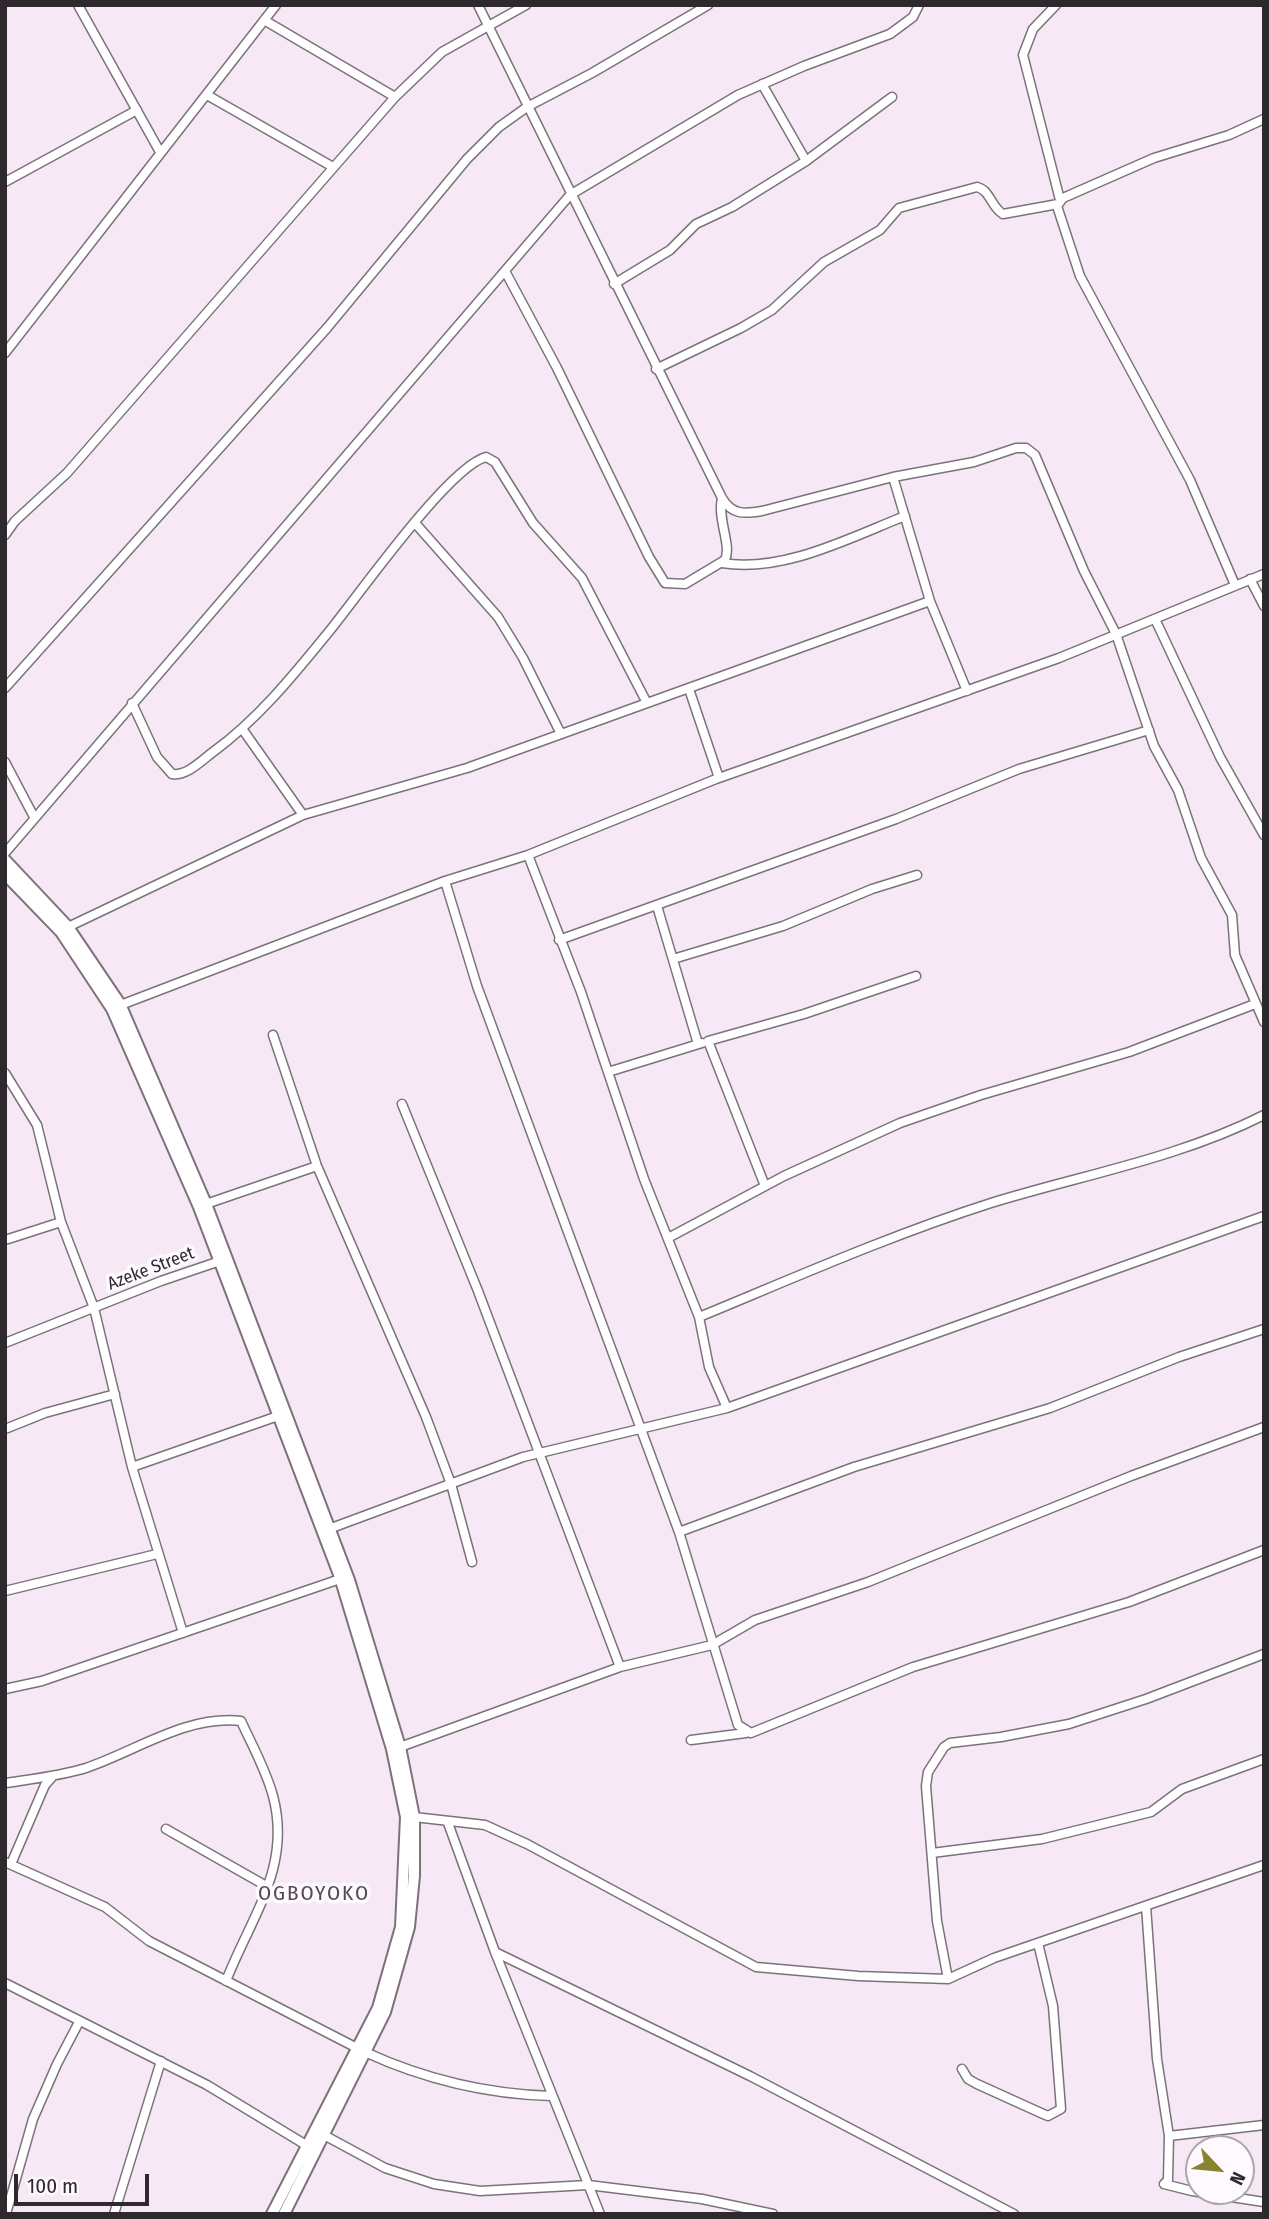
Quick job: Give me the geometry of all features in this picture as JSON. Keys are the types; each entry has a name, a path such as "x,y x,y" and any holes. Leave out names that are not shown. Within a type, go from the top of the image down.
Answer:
{"main road":[{"path":"5,860 68,926 116,1007 206,1204 345,1579 400,1747 414,1817 409,1876"},
{"path":"5,874 61,932 116,1007 220,1261 278,1416 327,1530"},
{"path":"272,2214 306,2144 329,2111 395,1984 409,1927 406,1818 392,1749 345,1579"},
{"path":"284,2214 322,2134 329,2111"}],"street":[{"path":"78,5 160,152"},
{"path":"5,353 276,5"},
{"path":"478,5 656,369 722,498 731,510 753,513 893,477 974,462 1016,448 1031,451 1040,461 1073,547 1116,634 1159,758 1181,798 1201,858 1232,915 1235,955 1264,1022"},
{"path":"5,535 15,521 66,472 395,97 442,52 526,5"},
{"path":"5,688 327,328 467,159 499,127 527,107 592,73 708,5"},
{"path":"1056,5 1033,29 1023,55 1059,202 1058,216 1080,276 1179,457 1235,585"},
{"path":"5,853 570,195 710,110 762,84 890,34 912,17 919,6"},
{"path":"264,20 395,97"},
{"path":"762,84 806,161"},
{"path":"207,95 333,167"},
{"path":"614,284 661,257 696,224 739,203 806,161 892,97"},
{"path":"5,183 137,110"},
{"path":"656,369 772,310 824,262 874,234 899,208 977,187 985,190 992,205 1003,214 1059,202 1154,158 1229,135 1264,118"},
{"path":"505,271 558,368 660,578 673,586 685,584 723,563 751,565 808,552 905,516"},
{"path":"132,704 157,757 172,774 190,769 243,730 329,632 415,523 483,457 492,459 533,523 582,578 648,703"},
{"path":"893,477 930,601 967,691"},
{"path":"722,498 720,520 728,550 723,563"},
{"path":"415,523 498,617 523,658 561,734"},
{"path":"116,1007 445,881 528,855 719,778 967,691 1264,574"},
{"path":"1250,579 1264,606"},
{"path":"68,926 303,815 467,768 930,601"},
{"path":"1155,619 1220,757 1264,835"},
{"path":"689,689 719,778"},
{"path":"243,730 303,815"},
{"path":"559,940 896,819 1019,769 1149,730"},
{"path":"5,762 34,817"},
{"path":"528,855 699,1317 709,1367 727,1408"},
{"path":"673,960 783,926 872,889 917,875"},
{"path":"445,881 486,1012 642,1430 678,1532 738,1725 746,1733"},
{"path":"657,906 698,1044"},
{"path":"608,1072 804,1014 916,976"},
{"path":"668,1238 765,1186 900,1123 981,1095 1129,1052 1255,1004"},
{"path":"274,1035 317,1166 426,1417 451,1484 472,1562"},
{"path":"708,1041 765,1186"},
{"path":"5,1073 37,1125 61,1222 94,1308 132,1467 183,1633"},
{"path":"402,1104 478,1291 620,1667"},
{"path":"699,1317 901,1234 998,1201 1190,1146 1264,1115"},
{"path":"206,1204 317,1166"},
{"path":"327,1530 538,1453 727,1408 1264,1216"},
{"path":"5,1240 61,1222"},
{"name":"Azeke Street","path":"5,1343 220,1261"},
{"path":"678,1532 854,1467 1031,1415 1179,1357 1264,1329"},
{"path":"5,1429 45,1413 115,1394"},
{"path":"132,1467 278,1416"},
{"path":"400,1747 620,1667 712,1645 755,1620 867,1582 1131,1476 1264,1427"},
{"path":"691,1740 770,1727 913,1667 1129,1602 1264,1550"},
{"path":"5,1591 157,1554"},
{"path":"5,1689 42,1681 345,1579"},
{"path":"948,1979 937,1921 926,1786 928,1772 944,1747 950,1743 1069,1724 1146,1699 1264,1654"},
{"path":"5,1783 86,1768 152,1739 224,1719 241,1721 273,1794 279,1824 278,1859 226,1980"},
{"path":"932,1853 1042,1839 1151,1812 1182,1789 1264,1759"},
{"path":"54,1775 45,1784 8,1863 105,1907 149,1941 361,2050 429,2078 471,2089 511,2095 551,2096"},
{"path":"414,1817 448,1823 485,1825 527,1844 756,1967 948,1979 1038,1943 1264,1865"},
{"path":"448,1823 495,1952 600,2214"},
{"path":"166,1829 268,1887"},
{"path":"1146,1906 1157,2059 1170,2136 1168,2180 1164,2184 1192,2192 1264,2202"},
{"path":"962,2069 968,2079 977,2084 1048,2116 1061,2109 1053,2006 1038,1943"},
{"path":"495,1952 750,2076 1014,2214"},
{"path":"5,1983 242,2104 306,2144"},
{"path":"6,2214 33,2119 79,2022"},
{"path":"114,2214 161,2061"},
{"path":"1170,2136 1264,2125"},
{"path":"322,2134 385,2168 434,2184 480,2191 589,2185 702,2199 773,2214"}],"district":[{"name":"OGBOYOKO","path":"314,1894"}]}
